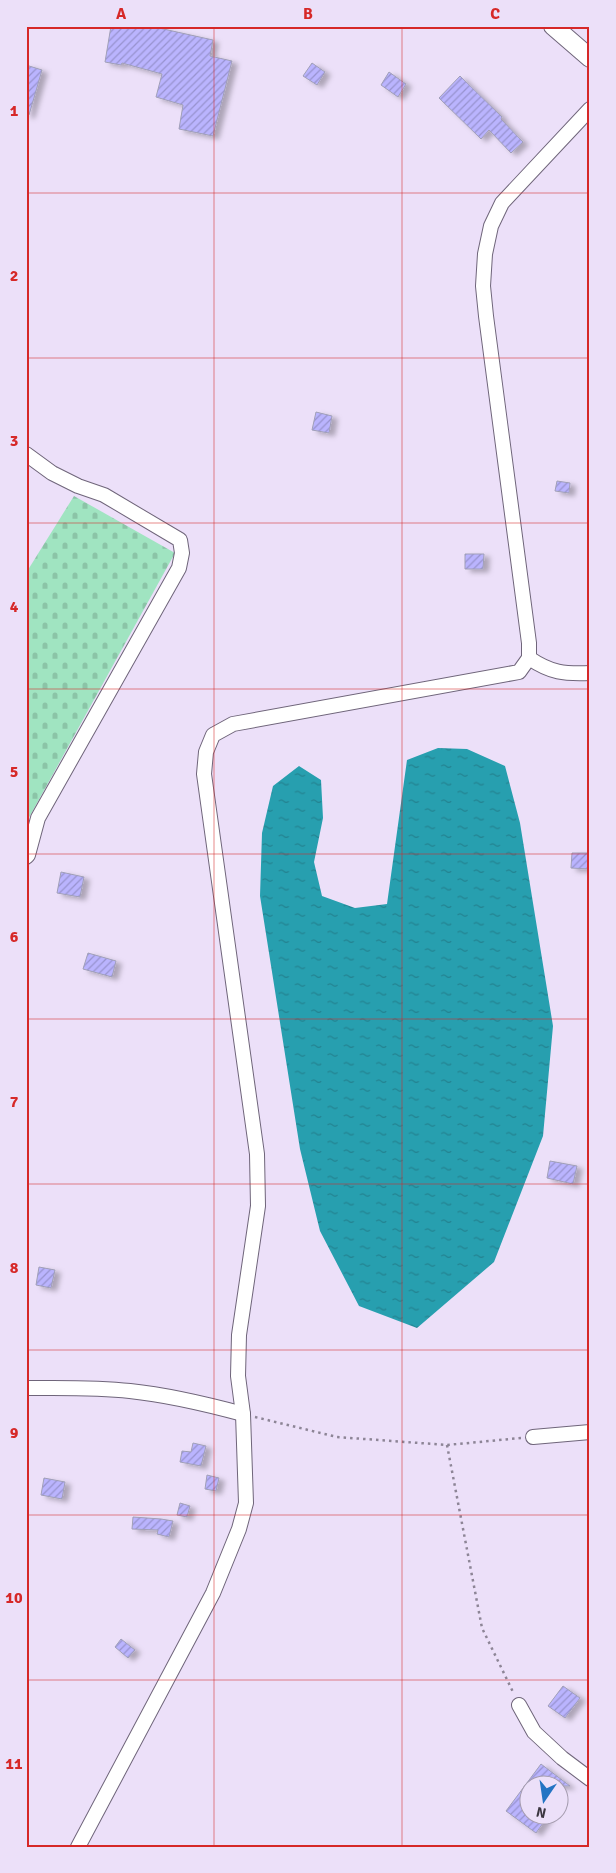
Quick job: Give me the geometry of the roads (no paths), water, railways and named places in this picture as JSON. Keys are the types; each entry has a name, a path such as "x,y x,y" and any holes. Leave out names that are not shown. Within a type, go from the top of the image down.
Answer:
{"main road":[{"path":"553,26 590,58"}],"street":[{"path":"78,1847 213,1593 239,1528 246,1503 243,1414 238,1376 239,1335 258,1206 258,1154 204,774 206,752 213,734 233,724 520,672 529,658 529,643 486,316 483,286 485,254 491,226 502,203 590,109"},
{"path":"26,454 52,472 78,486 104,495 180,540 182,553 179,568 38,818 26,857"},
{"path":"529,658 544,668 564,674 590,674"},
{"path":"26,1388 130,1390 196,1401 243,1414"},
{"path":"533,1437 590,1432"},
{"path":"519,1705 534,1732 562,1758 590,1779"}],"water":[{"path":"438,748 467,749 505,766 520,823 553,1026 543,1136 494,1262 417,1328 359,1306 320,1231 300,1149 260,896 262,833 273,786 299,766 321,780 323,818 314,862 322,896 355,908 387,904 407,760"}]}
